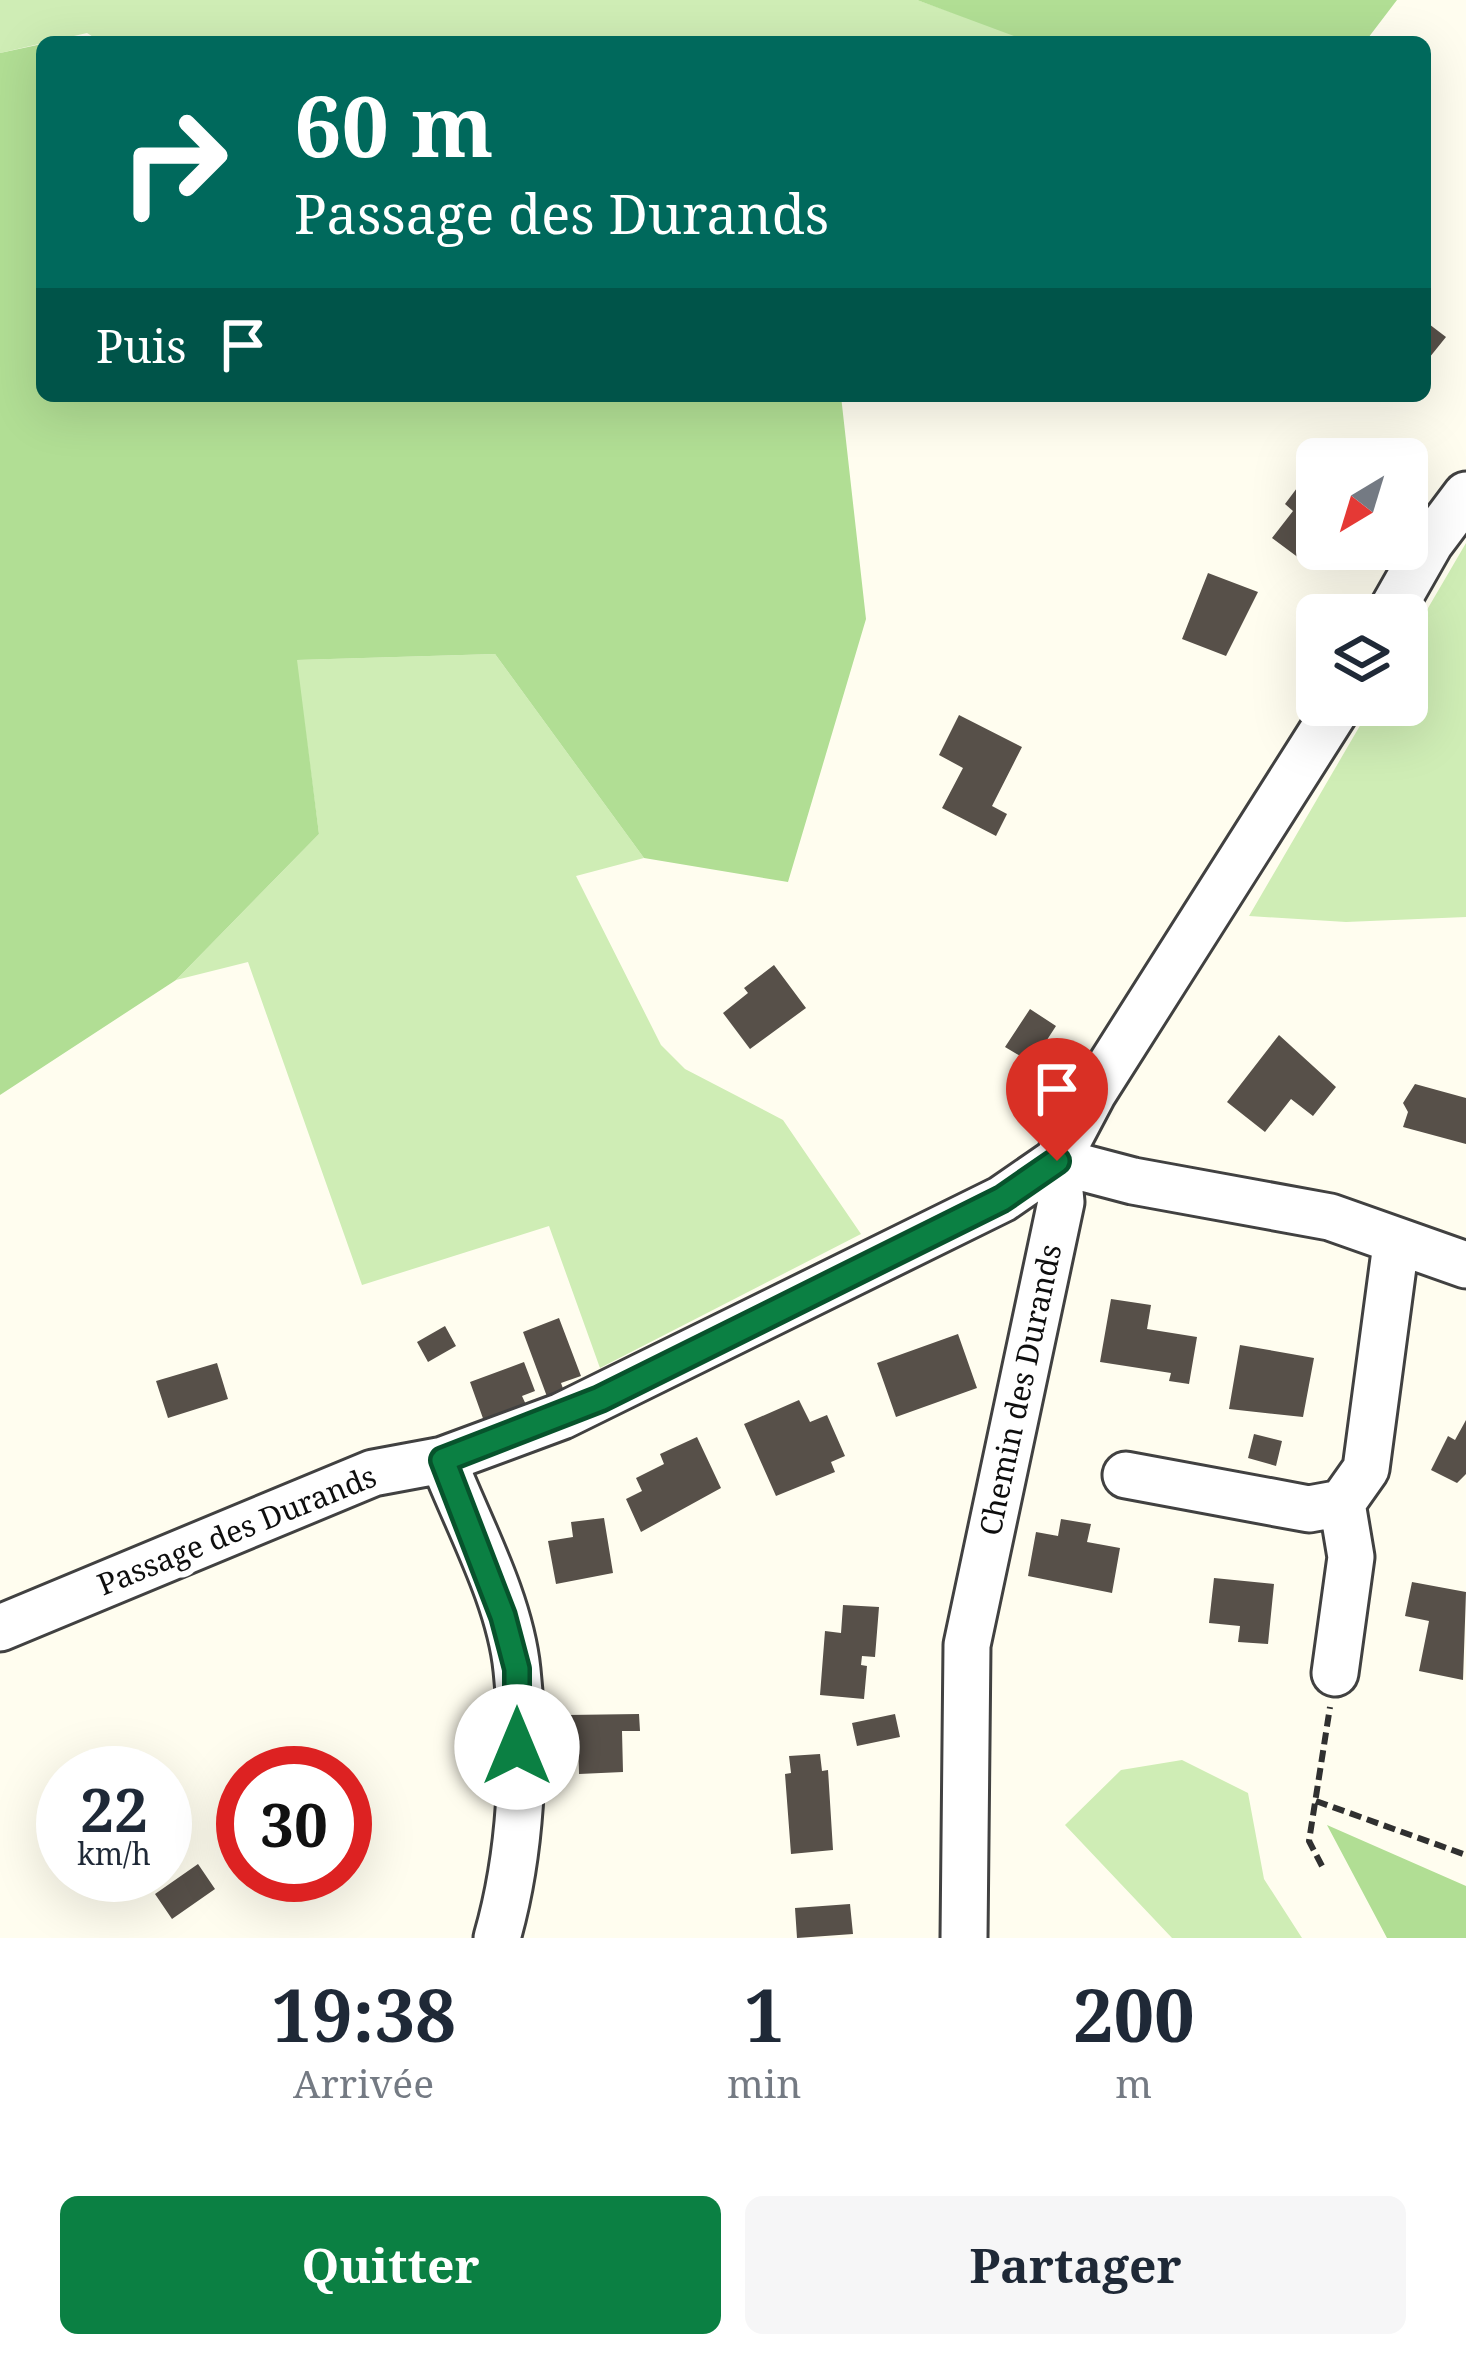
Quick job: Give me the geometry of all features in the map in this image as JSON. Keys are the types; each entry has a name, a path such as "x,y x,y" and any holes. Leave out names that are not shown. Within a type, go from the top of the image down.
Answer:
{"street":[{"path":"1401,594 1430,543 1466,495"},
{"name":"Chemin des Durands","path":"964,1938 967,1645 1061,1202 1057,1161 1093,1093 1326,726"},
{"path":"1057,1161 1133,1181 1330,1217 1466,1265"},
{"name":"Passage des Durands","path":"1,1625 373,1472 443,1460 600,1399 1002,1199 1057,1161"},
{"path":"1126,1474 1309,1509 1342,1503 1366,1469 1396,1244"},
{"path":"443,1460 503,1616 517,1669 517,1825 497,1938"},
{"path":"1335,1673 1351,1557 1342,1503"}],"path":[{"path":"1322,1866 1309,1841 1335,1673"},
{"path":"1316,1801 1466,1855"}],"green space":[{"path":"0,0 917,0 1019,36 87,33 36,36 36,45 0,53"},
{"path":"917,0 1397,0 1370,36 1014,36"},
{"path":"36,45 36,402 842,402 866,619 788,882 644,858 495,654 297,660 319,834 176,980 0,1095 0,53"},
{"path":"1466,543 1466,917 1346,922 1249,916 1360,726 1428,726 1428,608"},
{"path":"495,654 644,858 576,876 661,1045 685,1069 783,1120 861,1234 600,1368 549,1226 362,1285 248,962 176,980 319,834 296,660"},
{"path":"1182,1760 1248,1793 1264,1879 1302,1938 1172,1938 1065,1825 1121,1770"},
{"path":"1327,1825 1466,1886 1466,1938 1387,1938"}],"building":[{"path":"1431,326 1446,337 1431,356"},
{"path":"1296,489 1296,556 1272,538 1293,511 1285,504"},
{"path":"1208,573 1258,592 1226,656 1182,639"},
{"path":"959,715 1022,747 992,806 1007,814 996,836 942,808 963,768 939,755"},
{"path":"774,965 806,1008 750,1049 723,1013 748,993 744,988"},
{"path":"1030,1009 1056,1026 1032,1063 1005,1047"},
{"path":"1279,1035 1336,1087 1313,1116 1291,1099 1265,1132 1227,1102"},
{"path":"1415,1084 1466,1098 1466,1144 1403,1127 1408,1112 1403,1103"},
{"path":"1111,1299 1151,1305 1147,1329 1197,1337 1189,1384 1169,1381 1171,1373 1100,1362"},
{"path":"559,1318 581,1376 561,1383 565,1394 549,1402 523,1332"},
{"path":"445,1326 456,1346 428,1362 417,1342"},
{"path":"958,1334 977,1388 896,1417 877,1363"},
{"path":"1240,1345 1314,1358 1303,1417 1229,1409"},
{"path":"524,1362 535,1391 522,1396 528,1409 485,1424 470,1382"},
{"path":"217,1363 228,1399 168,1418 156,1381"},
{"path":"799,1400 810,1422 827,1415 845,1456 831,1462 835,1472 776,1496 744,1424"},
{"path":"1466,1420 1466,1474 1457,1483 1431,1470 1448,1436 1455,1440"},
{"path":"1254,1434 1282,1441 1276,1466 1248,1458"},
{"path":"697,1437 721,1488 641,1532 626,1499 642,1491 636,1478 664,1464 660,1454"},
{"path":"604,1518 613,1573 556,1584 548,1541 573,1537 571,1522"},
{"path":"1061,1519 1091,1524 1087,1542 1120,1548 1112,1593 1028,1576 1036,1532 1058,1536"},
{"path":"1214,1578 1274,1584 1268,1644 1238,1642 1240,1626 1209,1623"},
{"path":"1412,1582 1466,1592 1463,1680 1419,1671 1429,1621 1405,1616"},
{"path":"843,1605 879,1607 875,1657 862,1656 861,1665 867,1666 864,1699 820,1695 825,1631 841,1633"},
{"path":"639,1714 640,1731 622,1731 623,1772 579,1774 578,1733 568,1734 568,1715"},
{"path":"895,1714 900,1737 857,1746 852,1723"},
{"path":"820,1754 822,1771 828,1770 833,1850 791,1854 785,1774 791,1773 789,1756"},
{"path":"198,1864 215,1889 172,1919 160,1902 192,1902 192,1868"},
{"path":"850,1904 853,1934 797,1938 795,1908"}],"route":[{"path":"517,1747 517,1669 503,1616 443,1460 600,1399 1002,1199 1057,1161"}]}
